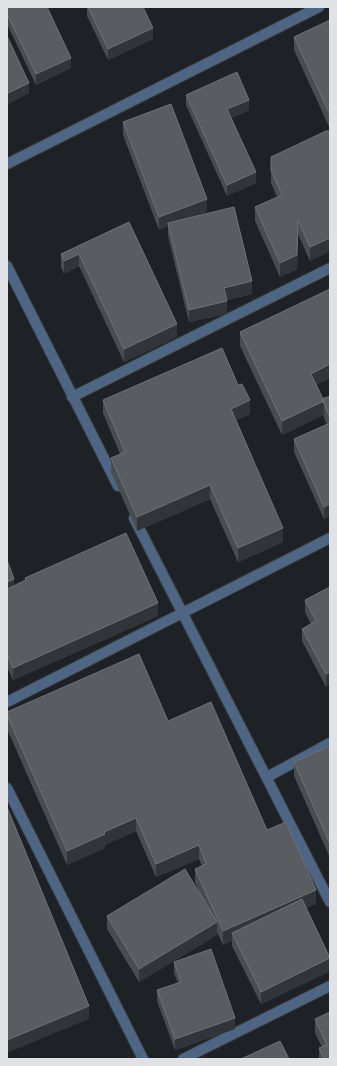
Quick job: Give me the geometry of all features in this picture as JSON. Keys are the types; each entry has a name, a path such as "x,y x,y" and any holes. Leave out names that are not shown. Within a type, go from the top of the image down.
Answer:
{"street":[{"path":"7,164 318,7"},
{"path":"7,266 122,495"},
{"path":"72,397 330,268"},
{"path":"130,508 330,902"},
{"path":"7,702 330,538"},
{"path":"267,778 330,743"},
{"path":"7,788 143,1059"},
{"path":"183,1059 330,986"}],"building":[{"path":"7,7 47,7 71,58 36,74 7,14"},
{"path":"88,7 143,7 153,28 108,49"},
{"path":"330,20 330,115 294,37"},
{"path":"7,36 29,83 8,93 7,92"},
{"path":"237,72 249,100 227,109 256,172 227,185 186,95"},
{"path":"171,104 207,199 159,217 123,122"},
{"path":"326,131 330,131 330,238 310,247 298,220 297,255 280,263 255,207 282,195 271,170 271,157"},
{"path":"234,207 252,281 224,288 227,301 189,310 168,223"},
{"path":"129,222 177,324 124,349 79,254 64,261 61,254"},
{"path":"330,289 330,364 311,374 324,401 282,421 240,332"},
{"path":"222,348 238,385 242,384 250,400 231,409 283,528 238,548 210,485 137,517 111,458 125,452 103,400"},
{"path":"330,396 330,418 322,399"},
{"path":"330,423 330,504 324,507 294,439"},
{"path":"126,533 158,603 13,668 7,654 7,589 26,580 25,578"},
{"path":"7,560 14,579 7,582"},
{"path":"330,587 330,672 326,674 302,629 316,621 305,600"},
{"path":"139,654 168,721 211,702 267,830 286,822 316,890 223,931 195,869 206,864 199,845 156,864 136,818 67,851 7,712"},
{"path":"330,746 330,844 294,762"},
{"path":"7,807 89,1006 7,1040"},
{"path":"185,869 217,922 139,969 107,916"},
{"path":"302,899 330,958 261,992 232,933"},
{"path":"211,949 235,1018 175,1039 157,990 181,982 174,962"},
{"path":"330,1012 330,1059 324,1059 319,1048 327,1045 315,1019"},
{"path":"280,1041 289,1059 241,1059"}]}
